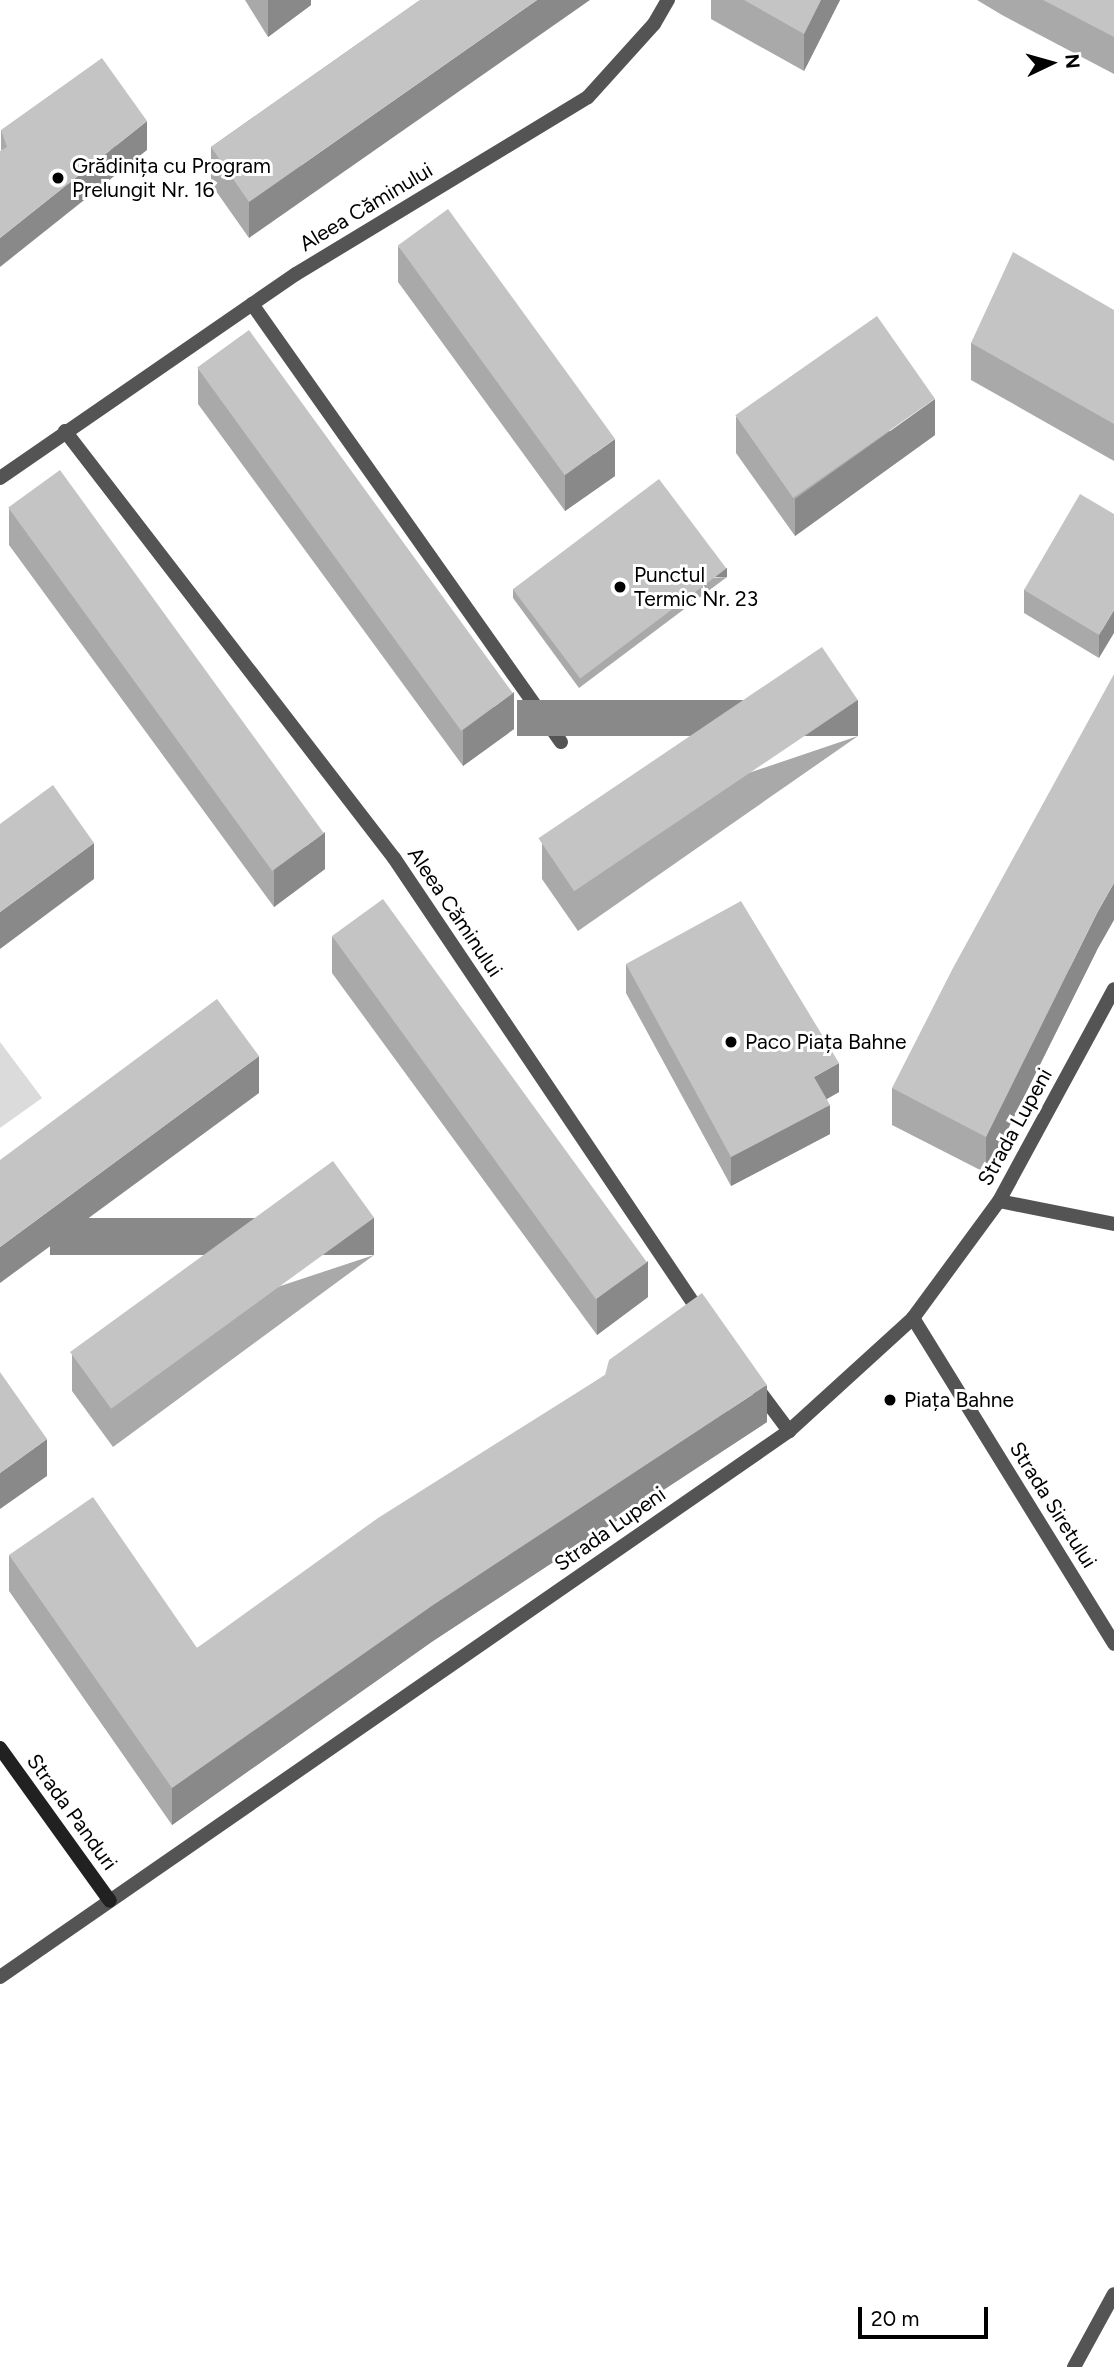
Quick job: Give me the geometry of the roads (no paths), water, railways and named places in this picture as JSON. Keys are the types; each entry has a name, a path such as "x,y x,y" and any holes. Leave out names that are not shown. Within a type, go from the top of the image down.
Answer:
{"street":[{"name":"Aleea Căminului","path":"0,478 252,304 588,97 654,24 668,0"},
{"path":"252,304 561,743"},
{"name":"Aleea Căminului","path":"65,431 394,858 710,1326"},
{"name":"Strada Lupeni","path":"0,1977 789,1431 913,1318 999,1200 1114,989"},
{"path":"999,1200 1114,1224"},
{"name":"Strada Siretului","path":"913,1318 1114,1644"},
{"path":"749,1378 789,1431"},
{"name":"Strada Panduri","path":"0,1748 110,1901"},
{"path":"1074,2367 1114,2294"}],"place":[{"name":"Grădinița cu Program Prelungit Nr. 16","path":"58,178"},
{"name":"Punctul Termic Nr. 23","path":"620,587"},
{"name":"Paco Piața Bahne","path":"731,1042"},
{"name":"Piața Bahne","path":"890,1400"}]}
